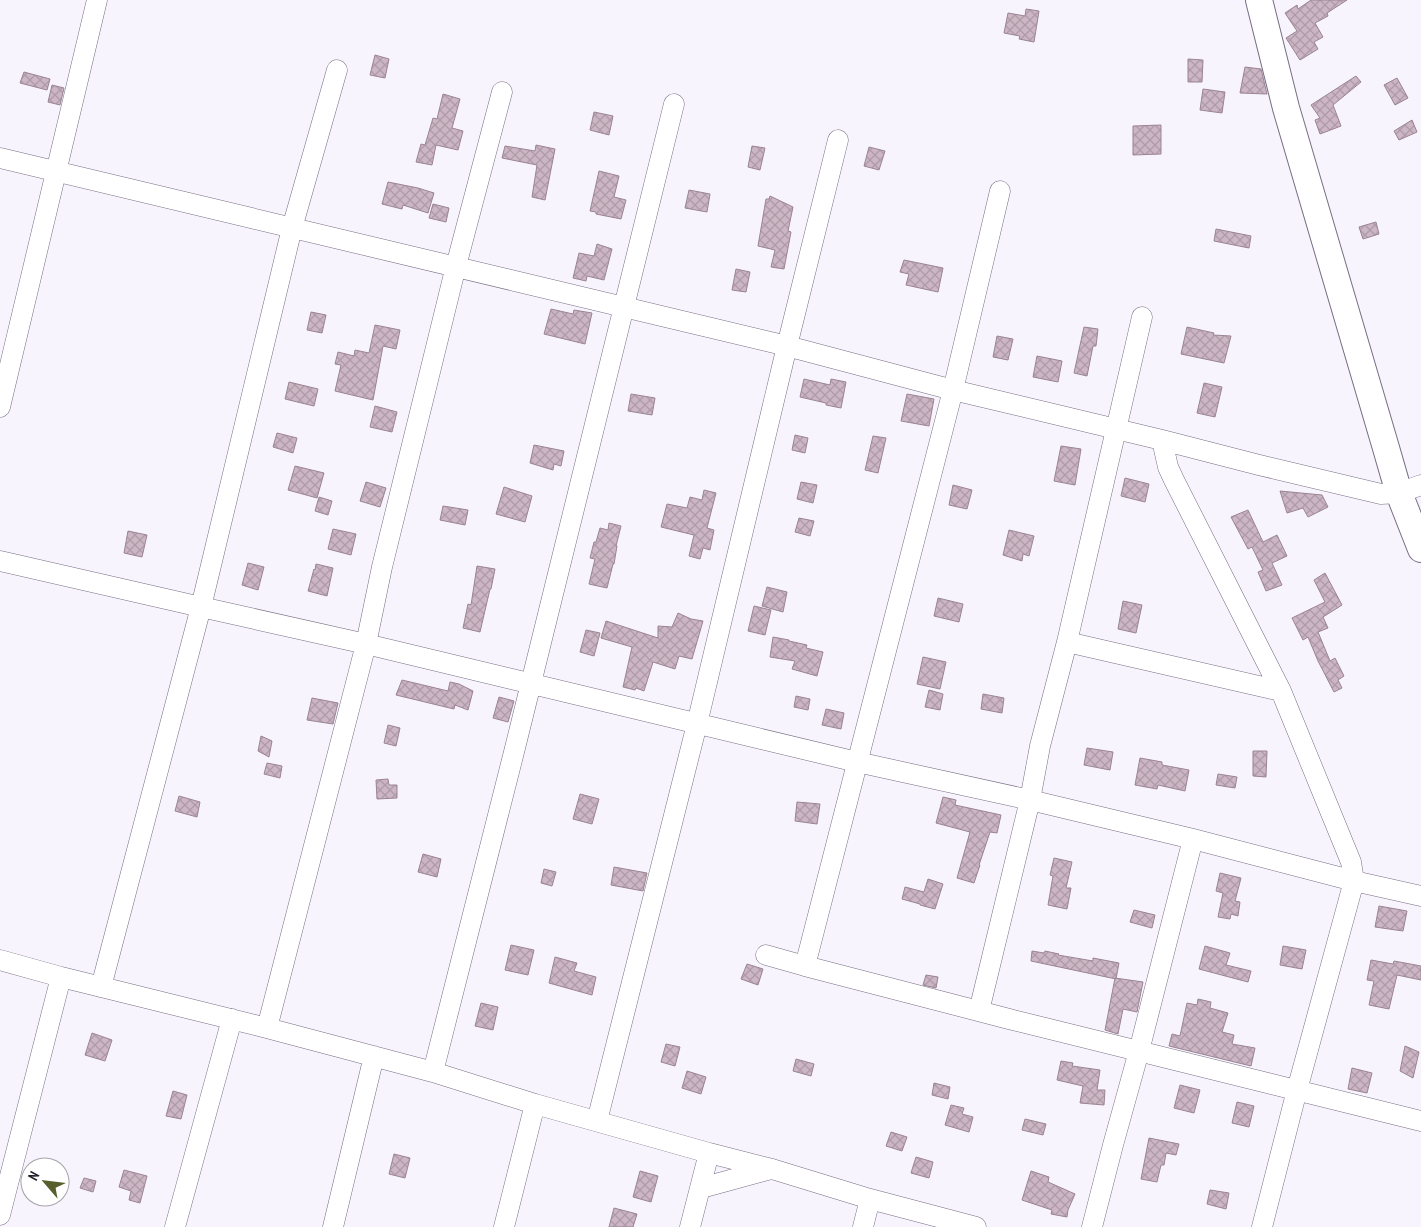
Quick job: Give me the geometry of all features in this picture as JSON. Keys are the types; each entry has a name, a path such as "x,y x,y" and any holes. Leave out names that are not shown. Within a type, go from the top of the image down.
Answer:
{"main road":[{"path":"1259,0 1286,108 1410,489 1421,549"}],"street":[{"path":"0,407 97,0"},
{"path":"101,987 201,607 292,228 338,70"},
{"path":"267,1028 366,644 382,567 456,266 502,92"},
{"path":"432,1072 532,684 552,596 674,104"},
{"path":"597,1121 697,724 786,346 838,140"},
{"path":"0,158 786,346 953,390 1162,440 1259,466 1381,494 1410,489"},
{"path":"805,966 953,390 1000,191"},
{"path":"979,1011 1142,317"},
{"path":"1162,440 1168,467 1174,480 1281,691 1351,862 1354,880 1262,1227"},
{"path":"0,561 366,644 857,762 1030,800 1421,896"},
{"path":"1066,642 1281,691"},
{"path":"1092,1227 1193,839"},
{"path":"766,955 979,1011 1421,1121"},
{"path":"0,960 374,1056 709,1153 772,1168 870,1200 976,1227"},
{"path":"0,1215 61,977"},
{"path":"175,1227 232,1019"},
{"path":"333,1227 374,1056"},
{"path":"504,1227 535,1104"},
{"path":"690,1227 709,1153"},
{"path":"701,1188 772,1168"},
{"path":"863,1227 870,1200"}],"building":[{"path":"1311,0 1347,0 1327,13 1328,16 1315,23 1323,37 1314,42 1318,49 1300,60 1286,38 1297,31 1285,13 1297,5 1298,9"},
{"path":"1026,9 1039,11 1034,42 1019,39 1020,36 1004,33 1008,13 1025,16"},
{"path":"375,55 389,59 385,78 370,75"},
{"path":"1188,59 1203,60 1202,82 1188,82"},
{"path":"1245,67 1261,69 1267,94 1240,93"},
{"path":"24,72 50,79 47,90 20,83"},
{"path":"1356,76 1361,82 1333,105 1341,126 1320,134 1315,120 1320,118 1311,105"},
{"path":"1397,78 1408,98 1395,105 1384,85"},
{"path":"52,85 64,88 60,105 48,102"},
{"path":"1203,89 1225,92 1222,113 1200,110"},
{"path":"443,94 460,99 452,128 463,131 458,150 436,145 432,165 416,162 421,144 425,145 433,118 437,119"},
{"path":"594,112 613,116 609,135 590,130"},
{"path":"1412,120 1417,132 1399,140 1394,131"},
{"path":"1161,125 1161,154 1133,155 1133,126"},
{"path":"536,145 555,149 545,200 532,197 537,165 502,158 505,146 535,151"},
{"path":"752,146 765,148 760,170 748,167"},
{"path":"869,147 885,151 879,170 864,166"},
{"path":"599,171 619,176 614,197 626,200 621,219 590,211"},
{"path":"388,182 434,193 428,213 403,205 402,209 382,204"},
{"path":"689,190 710,194 707,212 685,208"},
{"path":"770,196 793,207 788,231 791,232 784,269 771,267 775,250 758,246 766,199 769,199"},
{"path":"433,204 449,208 446,222 429,218"},
{"path":"1376,222 1379,234 1363,239 1359,227"},
{"path":"1216,229 1251,236 1249,248 1214,241"},
{"path":"597,244 612,249 604,280 587,276 586,281 573,278 579,253 594,256"},
{"path":"904,260 943,268 938,292 906,285 909,274 900,272"},
{"path":"736,269 750,272 746,292 732,290"},
{"path":"551,309 573,314 574,310 592,313 585,344 544,334"},
{"path":"311,312 326,315 322,333 307,330"},
{"path":"375,325 400,330 396,349 383,346 373,400 335,391 341,365 335,364 338,352 354,356 355,350 369,353"},
{"path":"1084,327 1098,329 1096,346 1093,346 1087,376 1074,373"},
{"path":"1187,327 1214,333 1213,335 1231,336 1224,363 1181,354"},
{"path":"997,336 1013,339 1008,360 993,357"},
{"path":"1037,356 1062,361 1058,382 1033,377"},
{"path":"804,379 830,385 831,379 846,382 841,408 800,397"},
{"path":"289,382 318,389 314,406 285,399"},
{"path":"1204,383 1222,387 1215,417 1197,413"},
{"path":"631,394 655,398 652,415 628,411"},
{"path":"907,394 934,399 929,426 901,421"},
{"path":"375,406 397,412 392,432 370,427"},
{"path":"277,433 297,438 293,453 273,447"},
{"path":"795,435 808,438 805,453 792,450"},
{"path":"873,436 886,438 878,473 865,470"},
{"path":"534,445 564,451 561,466 554,464 553,470 530,463"},
{"path":"1061,446 1081,449 1075,485 1054,481"},
{"path":"295,466 324,473 317,498 288,490"},
{"path":"1125,478 1149,484 1145,502 1121,496"},
{"path":"366,482 386,488 380,507 360,501"},
{"path":"801,482 817,485 813,503 797,499"},
{"path":"953,485 972,490 967,509 949,505"},
{"path":"504,487 532,496 525,522 496,514"},
{"path":"704,490 716,493 707,528 714,530 710,550 703,548 700,559 689,556 694,535 661,527 667,504 687,508 690,497 702,500"},
{"path":"1280,491 1322,495 1328,507 1308,517 1303,508 1287,513"},
{"path":"319,497 332,501 328,515 315,511"},
{"path":"443,506 468,510 465,525 440,520"},
{"path":"1248,510 1263,542 1277,535 1287,556 1272,563 1282,585 1266,591 1258,572 1263,570 1252,547 1248,549 1231,517"},
{"path":"799,518 814,521 810,536 795,532"},
{"path":"609,523 621,526 614,564 607,588 589,584 595,559 590,558 594,542 596,542 600,528 608,530"},
{"path":"333,529 356,534 351,555 328,549"},
{"path":"1009,530 1034,536 1029,556 1023,554 1022,561 1003,555"},
{"path":"128,531 147,535 142,557 124,553"},
{"path":"248,563 264,567 258,590 242,585"},
{"path":"316,564 333,568 327,596 308,591"},
{"path":"477,566 495,569 480,632 463,628 468,604 471,605"},
{"path":"1325,573 1342,605 1323,617 1328,628 1318,632 1330,661 1335,658 1344,676 1338,680 1342,688 1334,692 1308,637 1303,640 1292,618 1325,602 1314,580"},
{"path":"767,587 787,592 783,612 762,606"},
{"path":"938,598 963,604 959,622 934,616"},
{"path":"1123,601 1142,605 1136,633 1118,629"},
{"path":"754,606 771,610 765,635 748,631"},
{"path":"678,613 691,619 703,621 692,659 679,656 675,669 653,662 644,691 623,687 632,647 601,638 606,621 658,638 658,626 672,627"},
{"path":"586,630 600,633 594,656 580,652"},
{"path":"773,637 807,645 806,648 823,652 817,676 792,669 795,661 770,657"},
{"path":"923,657 946,662 940,689 917,684"},
{"path":"402,680 448,691 450,682 459,684 473,691 468,710 455,705 454,709 396,695"},
{"path":"929,690 943,694 940,710 925,707"},
{"path":"983,694 1004,698 1002,713 981,709"},
{"path":"796,696 810,699 808,710 794,707"},
{"path":"499,697 514,701 508,722 493,718"},
{"path":"312,698 338,703 333,724 307,720"},
{"path":"826,709 844,713 841,729 822,725"},
{"path":"388,725 400,728 396,746 384,743"},
{"path":"261,736 272,741 269,757 258,751"},
{"path":"1087,748 1113,752 1110,770 1084,765"},
{"path":"1253,751 1267,751 1266,777 1253,776"},
{"path":"1140,758 1162,762 1162,765 1189,770 1185,791 1158,785 1157,789 1135,785"},
{"path":"267,763 282,766 280,778 264,774"},
{"path":"1218,774 1237,777 1235,788 1216,785"},
{"path":"388,779 389,785 397,785 397,798 377,799 376,780"},
{"path":"580,794 599,799 592,824 573,819"},
{"path":"179,796 200,802 197,817 175,811"},
{"path":"943,797 956,800 955,805 1001,815 997,833 990,832 974,883 957,878 970,832 936,823"},
{"path":"797,802 820,804 817,824 795,821"},
{"path":"423,854 441,859 437,877 418,872"},
{"path":"1054,858 1072,862 1066,888 1071,888 1067,909 1048,905 1053,876 1050,875"},
{"path":"614,867 647,873 643,891 611,885"},
{"path":"544,869 556,872 552,886 541,883"},
{"path":"1220,873 1241,878 1235,901 1240,902 1238,916 1231,914 1230,919 1218,917 1223,893 1216,891"},
{"path":"928,879 943,884 935,909 902,899 905,887 924,892"},
{"path":"1379,906 1407,911 1403,931 1375,927"},
{"path":"1134,910 1155,915 1152,928 1130,922"},
{"path":"511,945 534,950 528,975 505,970"},
{"path":"1205,946 1230,953 1226,965 1251,971 1248,982 1199,969"},
{"path":"1283,946 1306,950 1302,969 1280,965"},
{"path":"1032,951 1044,953 1045,951 1093,961 1093,958 1119,963 1116,979 1031,961"},
{"path":"555,957 577,963 574,971 596,977 592,995 549,983"},
{"path":"1371,960 1393,964 1394,961 1421,966 1421,980 1397,975 1389,1009 1369,1005 1374,981 1367,980"},
{"path":"747,964 763,969 758,985 741,979"},
{"path":"926,975 938,977 936,988 923,985"},
{"path":"1115,978 1143,982 1137,1012 1123,1009 1118,1034 1105,1030"},
{"path":"1198,999 1211,1002 1210,1008 1228,1013 1222,1032 1234,1035 1232,1044 1255,1048 1251,1066 1169,1046 1172,1034 1180,1036 1187,1003 1197,1005"},
{"path":"481,1003 498,1007 493,1030 475,1026"},
{"path":"92,1033 112,1040 105,1061 85,1055"},
{"path":"666,1044 680,1047 675,1066 661,1062"},
{"path":"1405,1046 1419,1052 1413,1078 1400,1071"},
{"path":"796,1059 814,1064 811,1076 793,1071"},
{"path":"1061,1061 1073,1063 1072,1066 1100,1070 1097,1090 1105,1090 1104,1105 1080,1103 1083,1086 1057,1080"},
{"path":"1352,1068 1372,1073 1367,1093 1348,1089"},
{"path":"687,1071 706,1077 701,1094 682,1088"},
{"path":"934,1083 950,1087 948,1099 932,1095"},
{"path":"1180,1085 1200,1090 1194,1113 1174,1108"},
{"path":"173,1091 187,1095 181,1119 166,1116"},
{"path":"1237,1102 1254,1106 1249,1127 1232,1123"},
{"path":"951,1105 964,1108 962,1114 973,1117 969,1132 945,1125"},
{"path":"1025,1119 1046,1124 1043,1135 1022,1130"},
{"path":"891,1132 907,1137 902,1151 886,1146"},
{"path":"1149,1138 1179,1144 1176,1155 1166,1153 1164,1165 1161,1165 1157,1182 1141,1179"},
{"path":"394,1154 410,1158 405,1178 389,1174"},
{"path":"916,1157 933,1162 929,1178 911,1173"},
{"path":"124,1170 147,1176 140,1203 129,1200 131,1191 119,1187"},
{"path":"640,1171 658,1176 651,1202 633,1197"},
{"path":"1031,1171 1049,1177 1048,1182 1075,1194 1067,1217 1051,1214 1052,1210 1022,1200"},
{"path":"84,1178 96,1181 93,1192 80,1188"},
{"path":"1210,1190 1229,1193 1226,1209 1207,1204"},
{"path":"614,1208 637,1214 633,1227 609,1227"}]}
